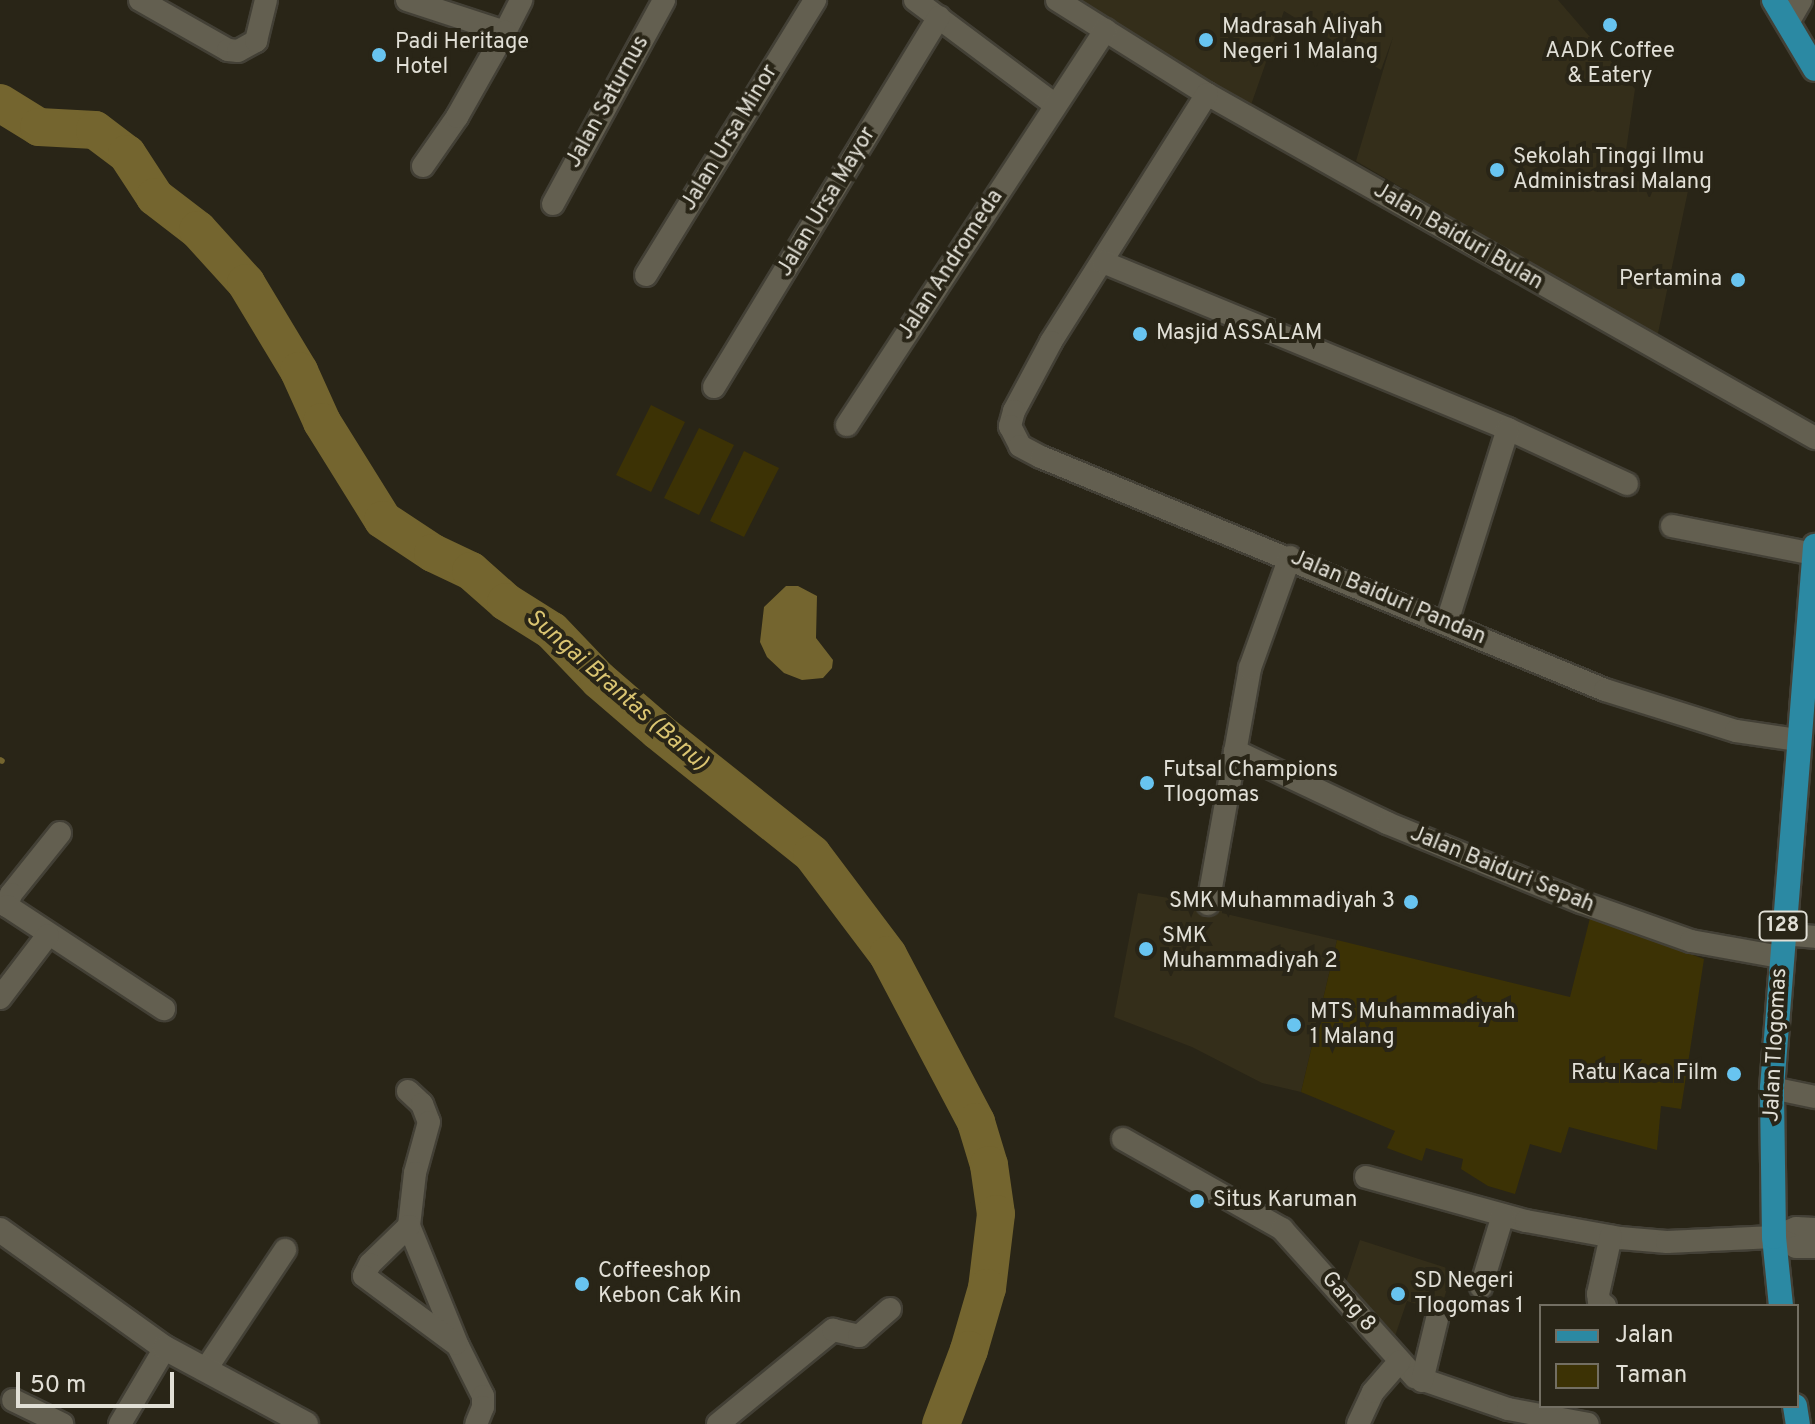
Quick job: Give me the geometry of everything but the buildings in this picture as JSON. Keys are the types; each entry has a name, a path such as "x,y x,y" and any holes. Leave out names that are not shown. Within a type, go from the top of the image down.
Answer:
{"main road":[{"path":"1774,0 1815,69"},
{"name":"Jalan Tlogomas","path":"1781,1304 1774,1237 1772,1088 1781,946 1805,767 1798,740 1815,546"},
{"path":"0,1230 165,1348 306,1424"}],"street":[{"path":"140,0 228,50 238,51 256,41 266,0"},
{"path":"407,0 505,32"},
{"path":"423,166 457,117 521,0"},
{"name":"Jalan Saturnus","path":"553,204 664,0"},
{"name":"Jalan Ursa Minor","path":"646,275 815,0"},
{"path":"915,0 1054,104 1105,30"},
{"name":"Jalan Baiduri Bulan","path":"1057,0 1207,94 1815,438"},
{"path":"1789,21 1801,0"},
{"name":"Jalan Ursa Mayor","path":"714,387 939,17"},
{"path":"1207,94 1103,262 1508,429 1627,484"},
{"name":"Jalan Andromeda","path":"847,425 1054,104"},
{"name":"Jalan Baiduri Pandan","path":"1103,262 1051,342 1014,411 1013,435 1020,446 1618,694 1736,731 1798,740"},
{"path":"1447,622 1508,429"},
{"path":"1672,526 1814,554"},
{"path":"1208,904 1250,668 1290,557"},
{"name":"Jalan Baiduri Sepah","path":"1235,751 1387,823 1581,902 1691,941 1781,946 1815,937"},
{"path":"60,833 11,894 7,906 164,1009"},
{"path":"0,998 48,935"},
{"path":"1772,1088 1815,1097"},
{"path":"408,1091 422,1104 429,1122 415,1173 409,1226 458,1346 483,1396 483,1407 476,1424"},
{"name":"Gang 8","path":"1123,1139 1282,1229 1321,1269 1399,1362 1422,1381 1508,1409 1587,1424"},
{"path":"1366,1177 1503,1215 1611,1236 1667,1242 1774,1237 1796,1228 1815,1229"},
{"path":"1481,1287 1503,1215"},
{"path":"409,1226 370,1264 364,1276 458,1346"},
{"path":"1603,1304 1598,1294 1611,1236"},
{"path":"1774,1237 1796,1247 1815,1247"},
{"path":"206,1369 285,1250"},
{"path":"718,1424 833,1330 859,1336 890,1309"},
{"path":"1422,1381 1437,1319"},
{"path":"120,1424 165,1348"},
{"path":"1358,1424 1373,1392 1399,1362"},
{"path":"13,1400 62,1424"}],"shaded area":[{"name":"Sekolah Tinggi Ilmu Administrasi Malang","path":"1075,0 1558,0 1635,89 1622,178 1688,191 1657,338 1356,161 1393,37 1381,70 1284,11 1251,105"},
{"path":"786,586 798,586 817,596 816,638 833,660 832,668 823,678 802,680 784,673 767,657 760,642 764,607"},
{"path":"1138,893 1222,908 1222,913 1337,940 1301,1092 1262,1083 1192,1047 1114,1017"},
{"name":"SD Negeri Tlogomas 1","path":"1360,1240 1453,1270 1440,1311 1407,1301 1393,1342 1344,1288"}],"green space":[{"path":"651,405 685,422 651,492 616,475"},
{"path":"699,428 734,445 699,515 664,498"},
{"path":"744,451 779,468 744,537 710,521"},
{"path":"1590,918 1704,959 1681,1109 1661,1106 1657,1150 1569,1127 1561,1153 1530,1144 1515,1194 1488,1186 1461,1169 1463,1159 1426,1148 1422,1161 1387,1148 1395,1131 1301,1092 1337,940 1570,997"}],"waterway":[{"name":"Sungai Brantas (Banu)","path":"0,103 39,127 95,130 127,154 155,197 198,230 246,283 299,371 322,422 383,520 433,553 471,571 506,602 552,631 599,680 658,731 812,854 888,955 976,1122 989,1165 996,1214 987,1288 969,1350 941,1424"}],"place":[{"name":"AADK Coffee & Eatery","path":"1610,25"},
{"name":"Madrasah Aliyah Negeri 1 Malang","path":"1206,40"},
{"name":"Padi Heritage Hotel","path":"379,55"},
{"name":"Sekolah Tinggi Ilmu Administrasi Malang","path":"1497,170"},
{"name":"Pertamina","path":"1738,280"},
{"name":"Masjid ASSALAM","path":"1140,334"},
{"name":"Futsal Champions Tlogomas","path":"1147,783"},
{"name":"SMK Muhammadiyah 3","path":"1411,902"},
{"name":"SMK Muhammadiyah 2","path":"1146,949"},
{"name":"MTS Muhammadiyah 1 Malang","path":"1294,1025"},
{"name":"Ratu Kaca Film","path":"1734,1074"},
{"name":"Situs Karuman","path":"1197,1201"},
{"name":"Coffeeshop Kebon Cak Kin","path":"582,1284"},
{"name":"SD Negeri Tlogomas 1","path":"1398,1294"}]}
